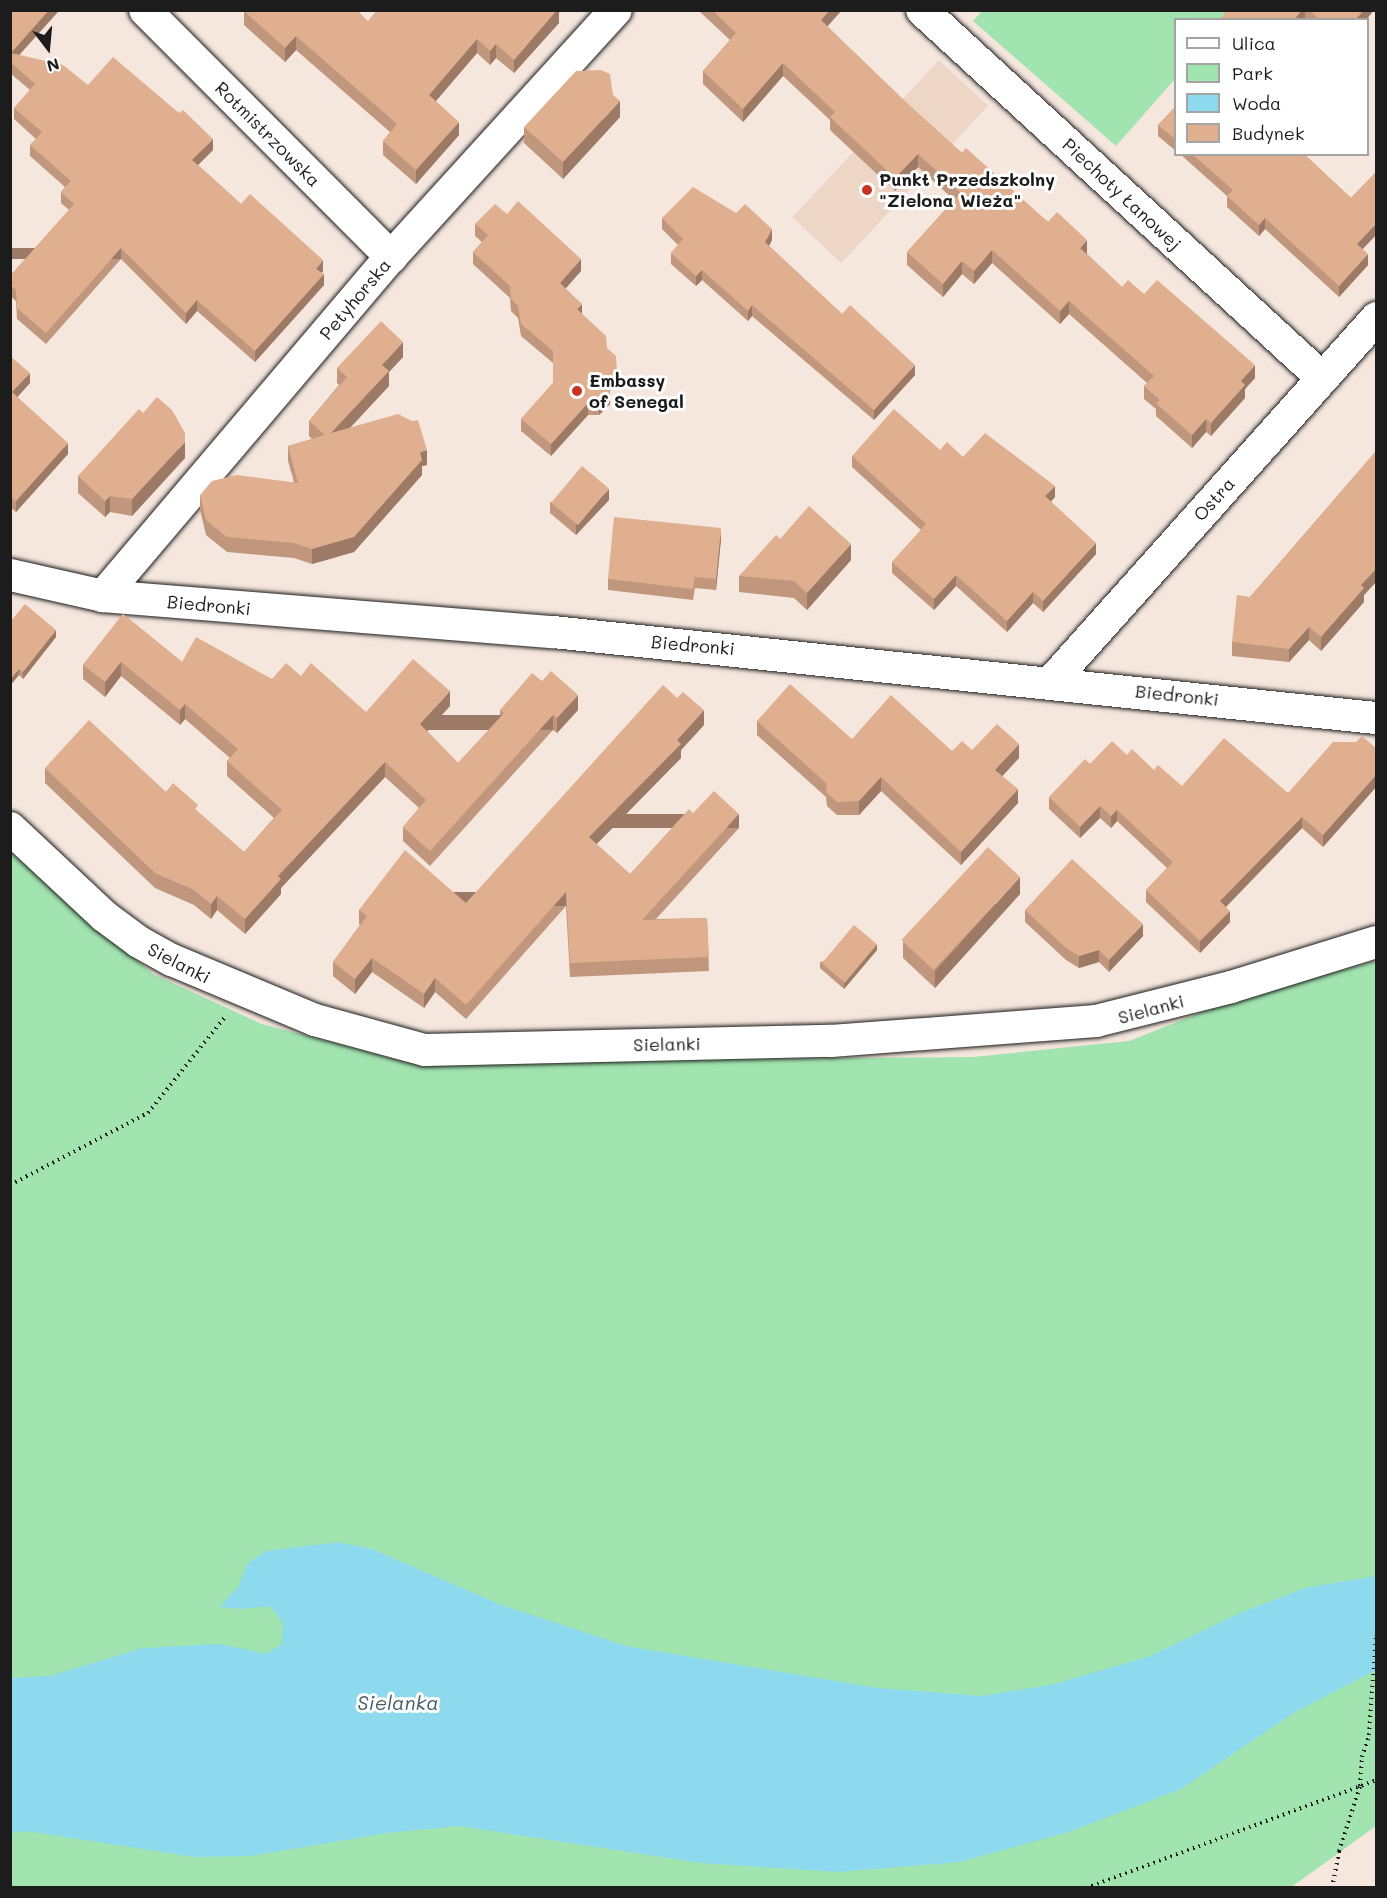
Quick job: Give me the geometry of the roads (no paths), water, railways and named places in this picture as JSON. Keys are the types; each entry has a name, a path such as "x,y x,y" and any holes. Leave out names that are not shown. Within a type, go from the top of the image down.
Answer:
{"street":[{"name":"Rotmistrzowska","path":"145,10 392,257"},
{"name":"Petyhorska","path":"103,596 392,257 616,10"},
{"name":"Piechoty Łanowej","path":"922,10 1322,378"},
{"name":"Ostra","path":"1052,681 1377,318"},
{"name":"Biedronki","path":"10,575 103,596 553,632 1052,681 1377,718"},
{"name":"Sielanki","path":"10,828 139,942 236,990 315,1020 425,1050 831,1041 1121,1018 1377,942"}],"water":[{"name":"Sielanka","path":"338,1542 372,1549 499,1604 626,1646 878,1688 982,1696 1055,1684 1150,1656 1240,1613 1305,1588 1376,1576 1376,1670 1295,1712 1181,1789 1069,1832 959,1862 837,1872 701,1863 459,1826 387,1833 251,1856 195,1857 26,1831 11,1833 11,1678 50,1676 143,1648 220,1644 266,1654 282,1644 283,1623 270,1606 243,1609 219,1607 239,1586 247,1564 266,1551"}],"place":[{"name":"Punkt Przedszkolny \"Zielona Wieża\"","path":"867,190"},
{"name":"Embassy of Senegal","path":"577,391"}]}
